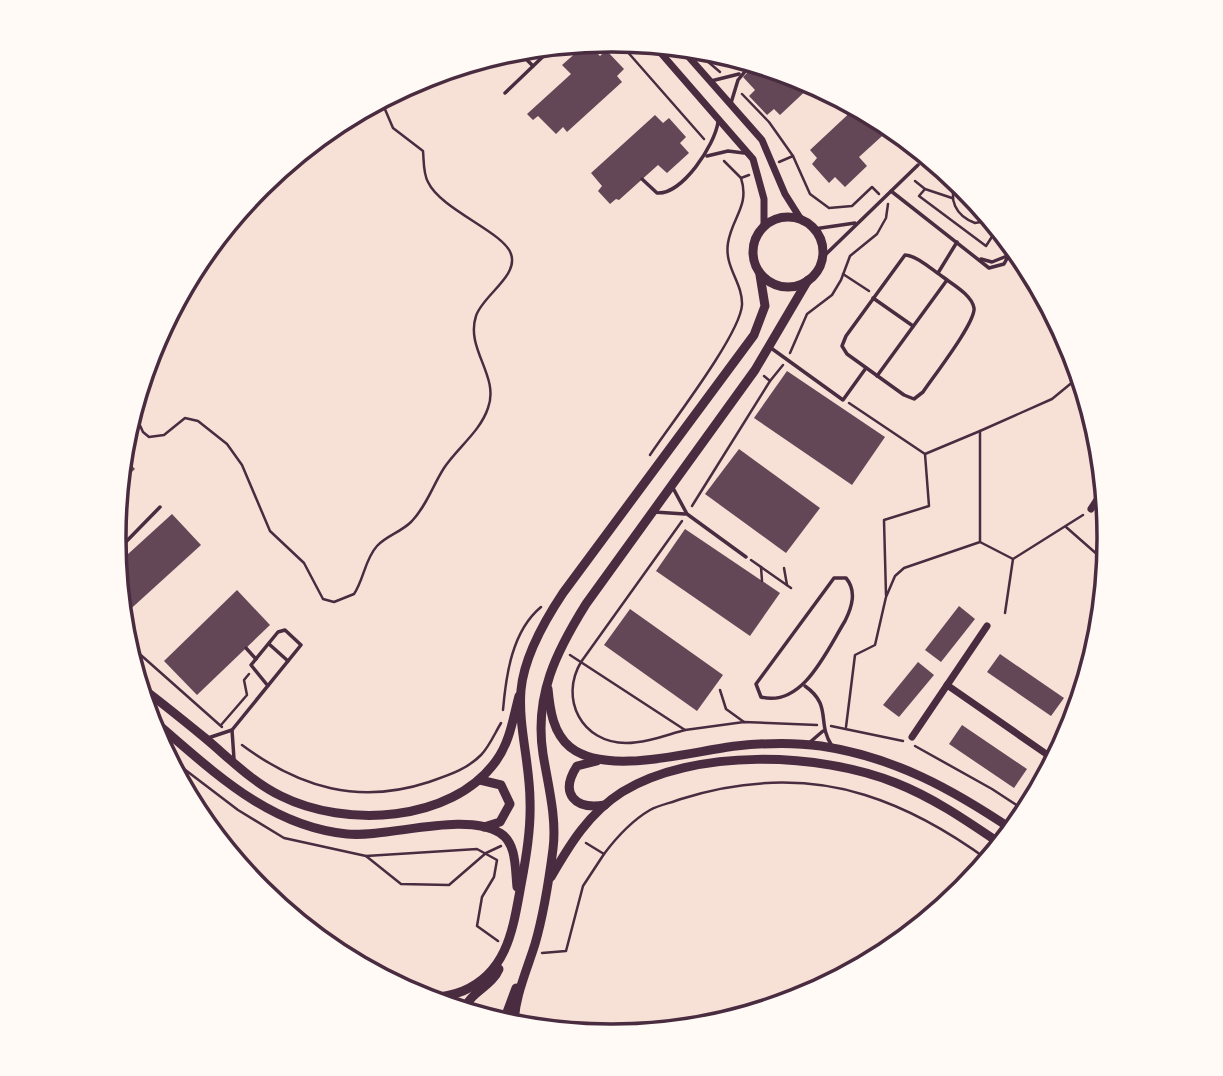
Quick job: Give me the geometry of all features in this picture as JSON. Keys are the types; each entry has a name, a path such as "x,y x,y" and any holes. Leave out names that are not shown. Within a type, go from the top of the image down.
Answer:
{"street":[{"path":"153,697 206,738 234,764 281,796 317,809 380,814 431,805 456,796 480,780 497,760 508,739 528,661 550,612 754,335 765,306 760,275 752,250 764,227 765,199 758,171 750,155 719,117 664,56"},
{"path":"516,1014 547,884 554,832 540,707 547,680 586,604 755,370 798,293 822,258 822,248 814,229 802,220 785,194 762,140 692,60"},
{"path":"764,227 782,218 802,220"},
{"path":"760,275 783,287 796,286 808,280"},
{"path":"1091,509 1096,502"},
{"path":"912,737 987,626"},
{"path":"547,680 550,708 560,736 570,747 602,760"},
{"path":"947,685 1046,754"},
{"path":"446,995 467,989 492,972 507,947 518,901 531,799 521,689"},
{"path":"166,731 249,798 297,823 350,834 444,825 479,827 502,834 514,856 518,901"},
{"path":"605,805 587,807 575,801 569,791 570,777 577,766 602,760 647,759 736,746 807,745 833,748 896,764 933,780 1004,824"},
{"path":"547,884 575,835 605,805 651,778 686,768 737,760 818,764 857,770 895,782 931,799 993,839"},
{"path":"479,827 500,822 510,804 501,785 480,780"},
{"path":"469,1002 497,975 502,957"},
{"path":"508,1012 527,968"}],"lane":[{"path":"505,93 541,58"},
{"path":"527,60 533,66"},
{"path":"711,81 743,71"},
{"path":"731,103 741,73"},
{"path":"642,179 654,192 664,193 705,156 719,117"},
{"path":"705,156 728,151 750,155"},
{"path":"822,258 918,165"},
{"path":"891,191 995,269 1004,264 1008,257"},
{"path":"814,229 857,222"},
{"path":"937,274 957,242"},
{"path":"905,255 914,257 947,280 971,299 973,316 923,392 914,399 866,368 842,346 874,296 905,255"},
{"path":"877,376 947,280"},
{"path":"874,296 913,326"},
{"path":"770,347 843,400 866,368"},
{"path":"673,484 687,514 746,557"},
{"path":"126,542 160,507"},
{"path":"653,512 687,514"},
{"path":"846,578 852,587 850,611 805,686 766,698 756,691 756,684 829,581 846,578"},
{"path":"206,738 232,730 268,686 301,645 288,632 278,632 251,665 252,670 268,686"},
{"path":"269,644 288,661"},
{"path":"246,648 256,659"},
{"path":"805,686 820,700 824,728 833,748"},
{"path":"807,745 824,728"},
{"path":"232,730 234,764"}],"path":[{"path":"628,53 710,147"},
{"path":"709,63 727,78"},
{"path":"735,87 769,122 793,156 810,194 821,205 844,208 872,187 889,205 882,226 871,240 850,256 832,295 807,314 787,360 770,381 687,514 581,662 572,683 572,700 578,718 592,732 609,741 626,743 685,730 744,722 846,727 891,736 917,746 1016,806"},
{"path":"139,426 149,437 164,435 185,418 198,421 227,444 242,466 270,531 304,563 323,598 334,601 354,594 378,545 413,521 445,466 467,441 488,408 490,383 476,349 473,327 477,313 489,293 507,276 512,265 512,256 508,247 467,219 431,188 425,173 423,151 393,128 385,109"},
{"path":"647,460 723,346 740,314 741,299 728,266 727,248 745,200 741,178 716,153"},
{"path":"774,164 793,156"},
{"path":"741,178 758,171"},
{"path":"908,175 925,189 952,198 962,216 981,223"},
{"path":"925,189 919,196 986,246 992,236"},
{"path":"952,198 953,193"},
{"path":"843,274 874,296"},
{"path":"755,370 770,381"},
{"path":"925,454 1052,398 1071,383"},
{"path":"843,400 925,454"},
{"path":"980,431 980,541"},
{"path":"886,597 884,520 929,506 925,454"},
{"path":"1013,559 1091,509"},
{"path":"1066,527 1097,554"},
{"path":"846,727 855,655 875,645 886,597 895,576 904,568 980,541 1013,559"},
{"path":"746,557 791,588"},
{"path":"1005,613 1013,559"},
{"path":"761,567 762,581"},
{"path":"783,568 787,584"},
{"path":"234,740 270,766 320,788 363,793 400,792 462,771 483,753 503,720 507,673 511,661 525,624 547,603"},
{"path":"562,650 685,730"},
{"path":"141,655 221,725 226,733"},
{"path":"221,725 247,695 244,680 252,670"},
{"path":"720,690 726,709 744,722"},
{"path":"532,953 566,951 583,887 617,837 651,809 719,787 782,782 836,787 886,802 963,842 980,854"},
{"path":"575,835 604,854"},
{"path":"507,947 477,926 482,897 494,877 497,860 486,853 477,849 446,848 366,856 401,884 449,885 486,853 509,843"}],"building":[{"path":"608,52 624,69 617,76 622,82 567,132 563,127 556,134 538,116 533,120 527,114 571,74 562,65 574,55 597,53 600,56"},
{"path":"748,72 804,92 780,115 774,109 767,115 749,96 755,90 743,77"},
{"path":"655,115 663,123 669,118 686,137 680,143 689,153 667,173 658,165 619,200 616,199 610,204 598,191 602,186 591,173"},
{"path":"848,115 883,135 859,157 867,166 845,187 835,177 829,183 812,164 817,158 810,150"},
{"path":"787,371 885,437 852,485 754,418"},
{"path":"739,449 820,508 786,553 705,494"},
{"path":"172,514 201,545 131,608 127,555"},
{"path":"685,529 780,593 750,636 656,571"},
{"path":"237,590 270,625 197,695 164,661"},
{"path":"959,606 975,619 941,662 925,650"},
{"path":"630,609 723,675 697,711 604,645"},
{"path":"1000,654 1064,698 1051,716 987,672"},
{"path":"918,662 934,675 899,717 883,705"},
{"path":"962,725 1027,769 1014,788 949,744"}]}
